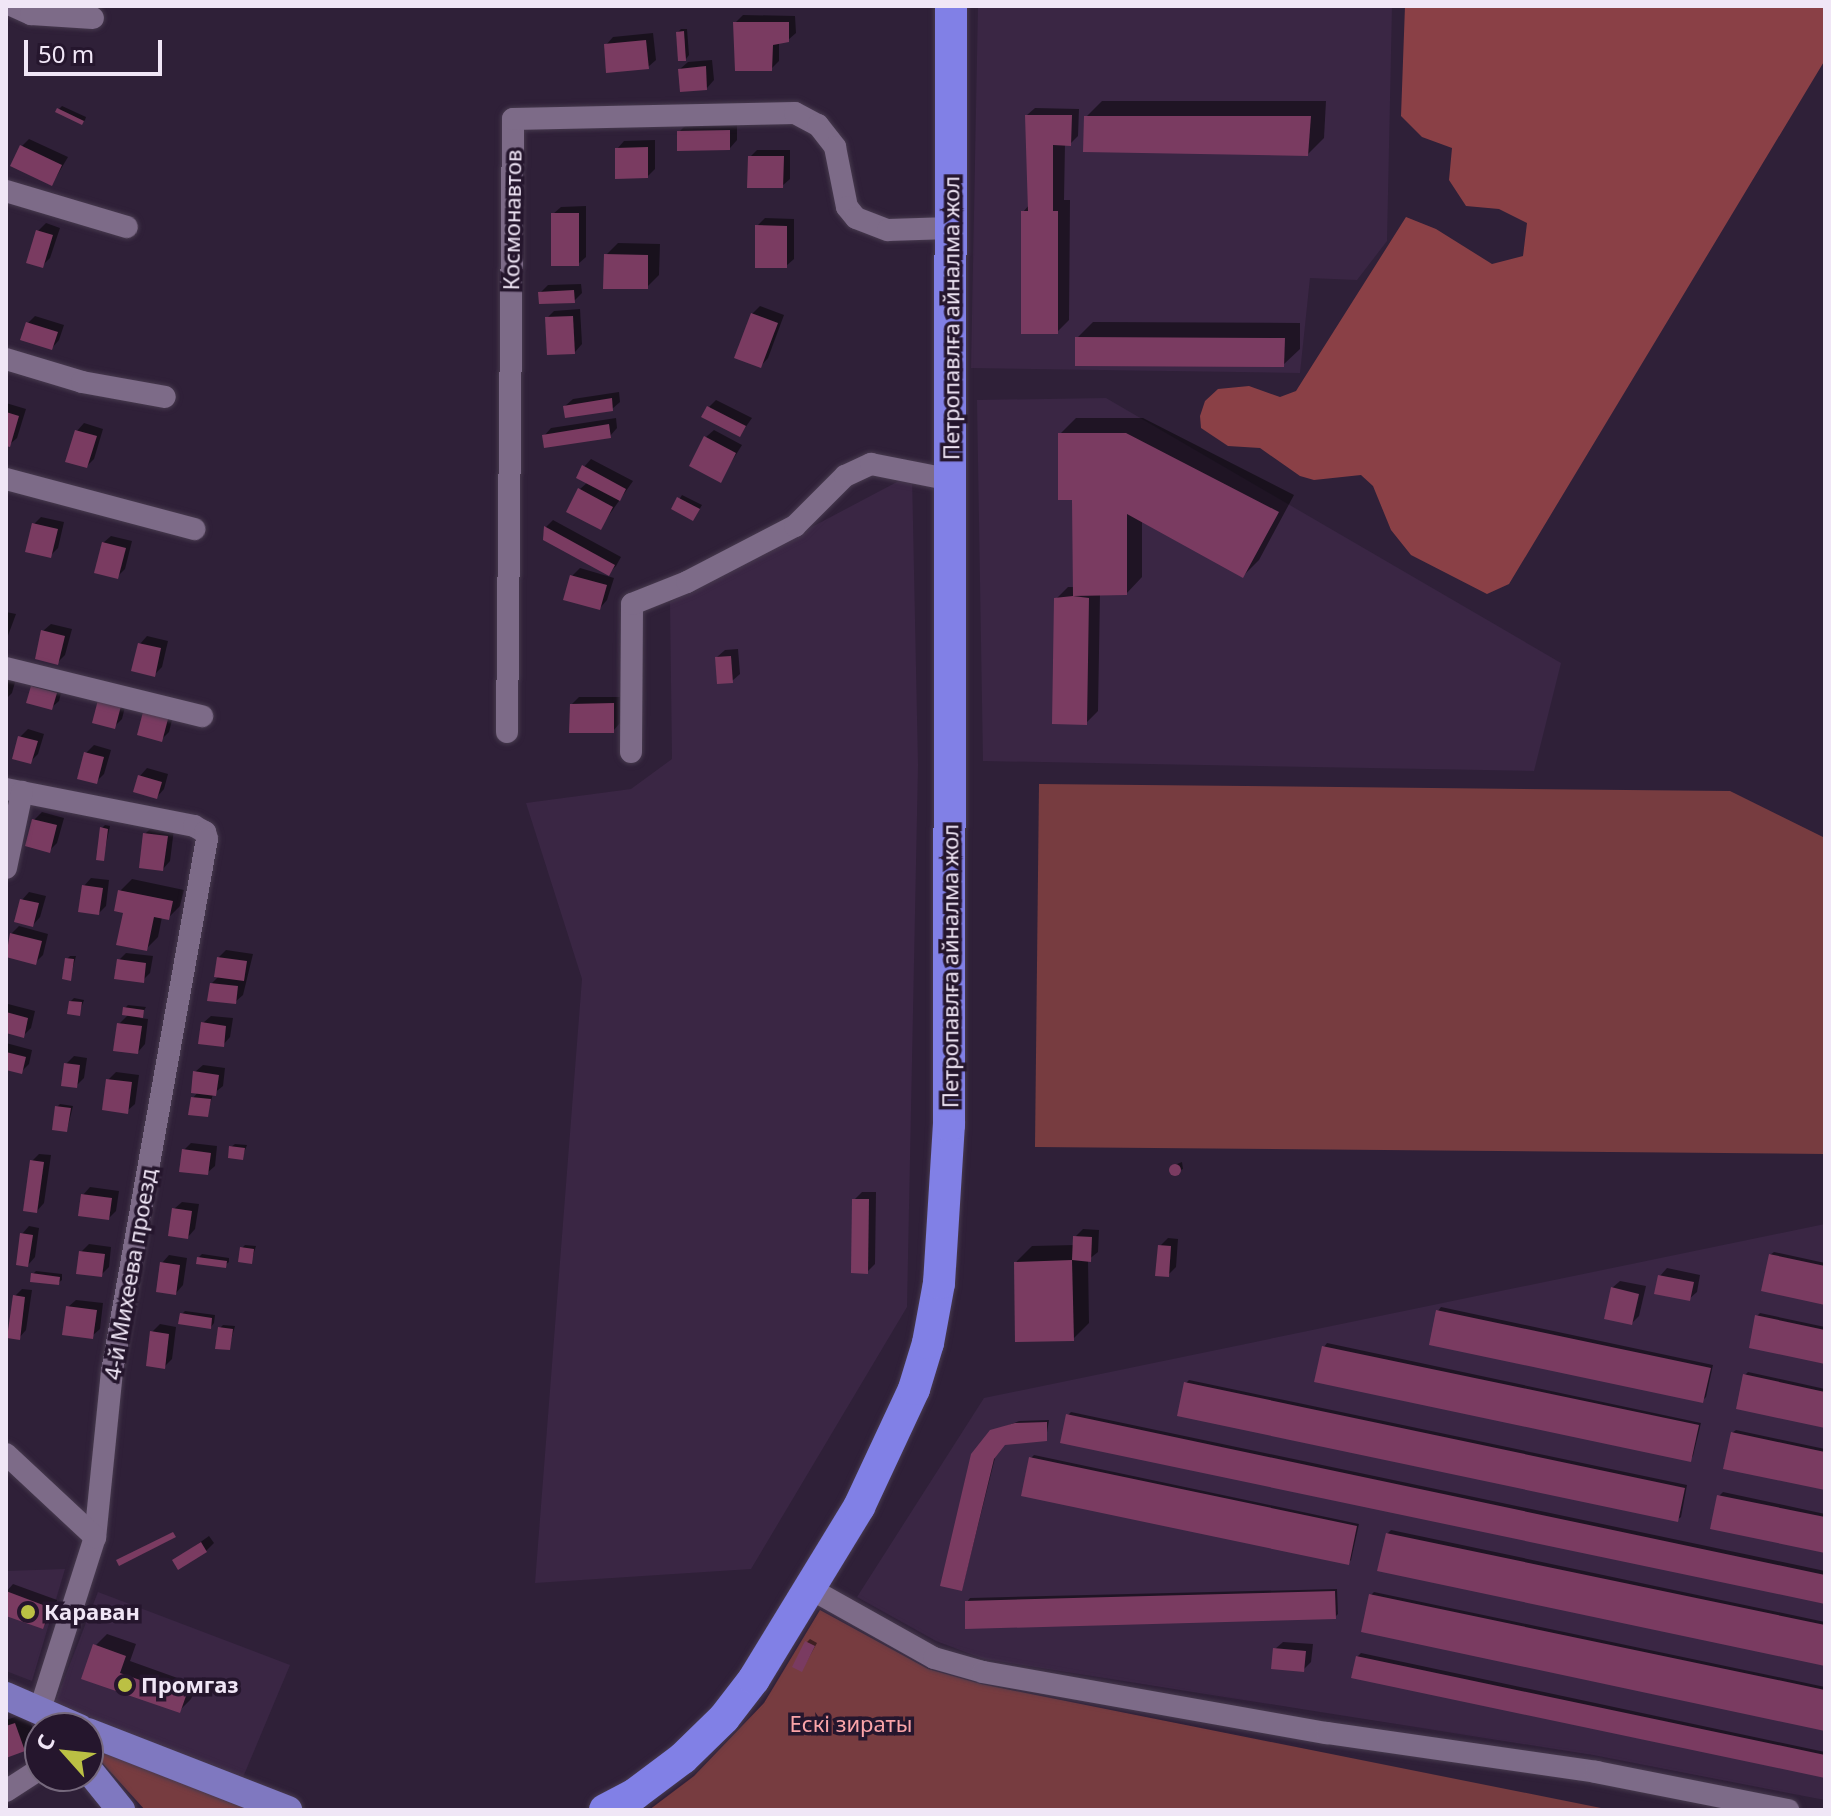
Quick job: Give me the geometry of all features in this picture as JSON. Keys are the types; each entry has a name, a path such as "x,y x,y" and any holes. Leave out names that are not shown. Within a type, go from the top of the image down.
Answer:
{"highway":[{"name":"Петропавлға айналма жол","path":"605,1810 662,1776 724,1718 769,1658 859,1507 914,1389 928,1343 939,1283 949,1125 951,6"}],"main road":[{"path":"6,1696 33,1712"},
{"path":"104,1738 288,1810"},
{"path":"104,1789 121,1810"}],"street":[{"path":"13,6 31,14 93,18"},
{"name":"Космонавтов","path":"507,732 513,119 795,113 818,125 835,147 847,207 856,218 888,230 950,228"},
{"path":"6,191 127,227"},
{"path":"6,359 82,382 165,397"},
{"path":"631,752 632,604 687,582 795,526 845,476 871,464 952,480"},
{"path":"6,479 194,529"},
{"path":"6,668 202,716"},
{"path":"6,868 14,790"},
{"name":"4-й Михеева проезд","path":"14,790 194,826 205,832 207,845 112,1371 95,1537 48,1712"},
{"path":"6,1454 95,1537"},
{"path":"811,1589 934,1658 983,1672 1327,1733 1596,1772 1788,1810"},
{"path":"6,1791 24,1779"}],"shaded area":[{"path":"978,6 1392,6 1387,241 1357,280 1310,278 1300,373 971,368"},
{"path":"1405,6 1825,6 1825,60 1509,584 1487,594 1411,555 1391,530 1373,486 1361,475 1314,480 1300,476 1260,448 1228,446 1201,428 1200,416 1205,401 1218,389 1249,386 1280,397 1296,391 1406,217 1436,229 1492,264 1523,256 1527,223 1499,209 1466,206 1449,180 1452,148 1422,137 1401,116"},
{"path":"1106,398 1561,663 1534,771 983,761 977,400"},
{"path":"912,474 918,765 907,1307 751,1569 535,1583 582,979 526,803 631,789 672,759 670,602"},
{"path":"1825,1224 1825,1800 1593,1755 984,1659 936,1641 857,1597 984,1398"},
{"path":"65,1569 32,1681 6,1671 6,1571"},
{"path":"98,1592 290,1665 241,1782 104,1726 104,1712 71,1712 54,1705"}],"green space":[{"path":"1039,784 1730,791 1825,838 1825,1154 1035,1147"},
{"name":"Ескі зираты","path":"820,1610 928,1669 981,1684 1611,1810 649,1810 694,1776 764,1703"},
{"path":"104,1753 252,1810 145,1810 104,1765"}],"building":[{"path":"733,22 789,22 789,42 773,45 772,71 735,71"},
{"path":"684,31 686,61 678,61 676,32"},
{"path":"646,40 649,69 606,73 604,44"},
{"path":"706,66 707,90 680,92 678,69"},
{"path":"57,108 84,121 82,125 55,112"},
{"path":"1025,115 1072,115 1071,146 1053,145 1053,211 1058,211 1058,334 1021,334 1021,211 1028,211"},
{"path":"1084,116 1311,116 1308,156 1083,152"},
{"path":"730,130 730,150 677,151 677,131"},
{"path":"20,145 62,165 52,186 10,166"},
{"path":"648,147 648,178 615,179 615,148"},
{"path":"748,156 784,156 783,188 747,188"},
{"path":"551,213 579,213 579,266 551,266"},
{"path":"755,225 787,226 787,268 755,268"},
{"path":"36,230 53,235 43,268 26,263"},
{"path":"604,254 648,255 648,289 603,289"},
{"path":"574,290 575,303 539,304 538,292"},
{"path":"751,313 778,323 761,368 734,358"},
{"path":"573,316 575,354 547,355 545,317"},
{"path":"26,322 58,332 52,350 20,340"},
{"path":"1075,337 1285,338 1284,367 1075,366"},
{"path":"612,398 613,411 565,418 563,406"},
{"path":"707,406 746,426 740,437 701,417"},
{"path":"6,412 19,416 10,447 6,446"},
{"path":"609,424 611,438 544,448 542,435"},
{"path":"75,430 97,436 87,468 65,462"},
{"path":"1058,433 1126,433 1279,512 1243,578 1127,514 1127,595 1073,596 1072,500 1058,500"},
{"path":"704,436 736,453 721,483 689,466"},
{"path":"582,465 626,489 620,501 576,478"},
{"path":"578,488 613,507 601,530 566,512"},
{"path":"677,497 700,509 693,521 671,509"},
{"path":"32,523 58,529 51,558 25,552"},
{"path":"544,526 615,565 609,576 543,540"},
{"path":"102,542 126,548 118,579 94,573"},
{"path":"570,575 607,585 600,610 563,600"},
{"path":"1054,598 1089,598 1087,725 1052,724"},
{"path":"41,630 65,636 58,665 35,659"},
{"path":"138,643 161,648 155,677 131,671"},
{"path":"731,656 733,683 717,684 715,657"},
{"path":"31,686 57,693 52,710 26,703"},
{"path":"98,700 121,706 115,729 92,723"},
{"path":"614,703 614,733 569,733 570,704"},
{"path":"143,712 168,719 162,742 137,735"},
{"path":"18,736 38,741 31,764 12,759"},
{"path":"84,752 104,757 97,784 77,779"},
{"path":"138,775 162,782 157,799 133,792"},
{"path":"32,819 57,825 50,853 25,846"},
{"path":"100,827 108,829 104,861 96,860"},
{"path":"143,833 168,836 163,871 139,868"},
{"path":"82,885 103,888 99,915 78,912"},
{"path":"118,890 173,901 169,920 154,917 147,951 116,945 123,913 114,911"},
{"path":"20,899 39,903 33,927 14,922"},
{"path":"10,933 42,941 36,965 6,957"},
{"path":"217,957 247,961 244,981 214,977"},
{"path":"65,958 74,959 71,981 62,979"},
{"path":"117,959 146,963 144,983 114,979"},
{"path":"210,983 238,986 236,1004 207,1001"},
{"path":"69,1001 82,1002 80,1016 67,1014"},
{"path":"123,1007 144,1010 143,1018 122,1015"},
{"path":"6,1012 28,1018 24,1038 6,1033"},
{"path":"201,1022 226,1026 224,1047 198,1044"},
{"path":"117,1023 142,1026 138,1054 113,1051"},
{"path":"6,1052 26,1057 22,1074 6,1070"},
{"path":"64,1063 80,1065 77,1088 61,1086"},
{"path":"193,1071 219,1075 216,1096 191,1093"},
{"path":"106,1079 132,1082 128,1114 102,1110"},
{"path":"191,1097 211,1099 208,1117 188,1115"},
{"path":"55,1106 71,1108 67,1132 52,1130"},
{"path":"229,1146 245,1148 243,1160 228,1158"},
{"path":"182,1149 211,1153 208,1175 179,1172"},
{"path":"30,1160 44,1162 37,1213 23,1211"},
{"path":"1170,1165 1180,1165 1180,1175 1170,1175"},
{"path":"81,1194 112,1198 109,1220 78,1216"},
{"path":"852,1199 869,1199 868,1274 851,1273"},
{"path":"172,1208 192,1211 188,1239 168,1236"},
{"path":"20,1233 33,1235 28,1267 16,1265"},
{"path":"1073,1236 1092,1237 1091,1262 1072,1260"},
{"path":"1158,1245 1171,1246 1169,1277 1155,1276"},
{"path":"240,1247 254,1249 252,1264 238,1262"},
{"path":"79,1251 105,1254 102,1277 76,1274"},
{"path":"1769,1254 1825,1266 1825,1305 1761,1291"},
{"path":"197,1257 227,1261 226,1268 196,1264"},
{"path":"1072,1260 1074,1341 1015,1342 1014,1262"},
{"path":"160,1262 180,1265 176,1295 156,1292"},
{"path":"31,1273 60,1277 59,1285 30,1282"},
{"path":"1658,1275 1694,1282 1690,1301 1654,1294"},
{"path":"1611,1287 1639,1294 1632,1325 1604,1319"},
{"path":"13,1295 25,1297 20,1340 7,1338"},
{"path":"66,1306 97,1310 93,1339 62,1335"},
{"path":"1436,1310 1711,1368 1703,1403 1429,1345"},
{"path":"180,1313 212,1318 211,1329 178,1324"},
{"path":"1755,1315 1825,1330 1825,1364 1749,1348"},
{"path":"218,1327 233,1329 230,1350 215,1349"},
{"path":"150,1331 169,1334 165,1369 146,1366"},
{"path":"1322,1346 1699,1425 1691,1462 1314,1382"},
{"path":"1743,1374 1825,1392 1825,1428 1736,1409"},
{"path":"1184,1382 1685,1488 1678,1522 1177,1416"},
{"path":"1066,1414 1825,1575 1825,1604 1060,1443"},
{"path":"1047,1422 1047,1441 1005,1445 994,1459 962,1591 940,1586 971,1454 990,1430 1015,1423"},
{"path":"1731,1432 1825,1452 1825,1490 1723,1469"},
{"path":"1029,1457 1357,1526 1349,1565 1021,1496"},
{"path":"1717,1495 1825,1517 1825,1553 1710,1529"},
{"path":"173,1532 176,1537 119,1566 116,1560"},
{"path":"1386,1533 1825,1625 1825,1666 1377,1571"},
{"path":"201,1542 207,1552 178,1570 172,1560"},
{"name":"Караван","path":"6,1591 51,1608 43,1629 6,1616"},
{"path":"1335,1591 1336,1619 965,1629 965,1601"},
{"path":"1369,1594 1825,1690 1825,1731 1361,1632"},
{"path":"805,1641 815,1646 802,1672 792,1667"},
{"name":"Промгаз","path":"93,1644 126,1656 120,1673 186,1696 180,1713 81,1679"},
{"path":"1273,1648 1306,1651 1304,1672 1271,1669"},
{"path":"1356,1656 1825,1755 1825,1778 1351,1678"},
{"path":"15,1723 24,1751 6,1758 6,1726"}],"place":[{"name":"Караван","path":"28,1612"},
{"name":"Промгаз","path":"125,1685"}]}
